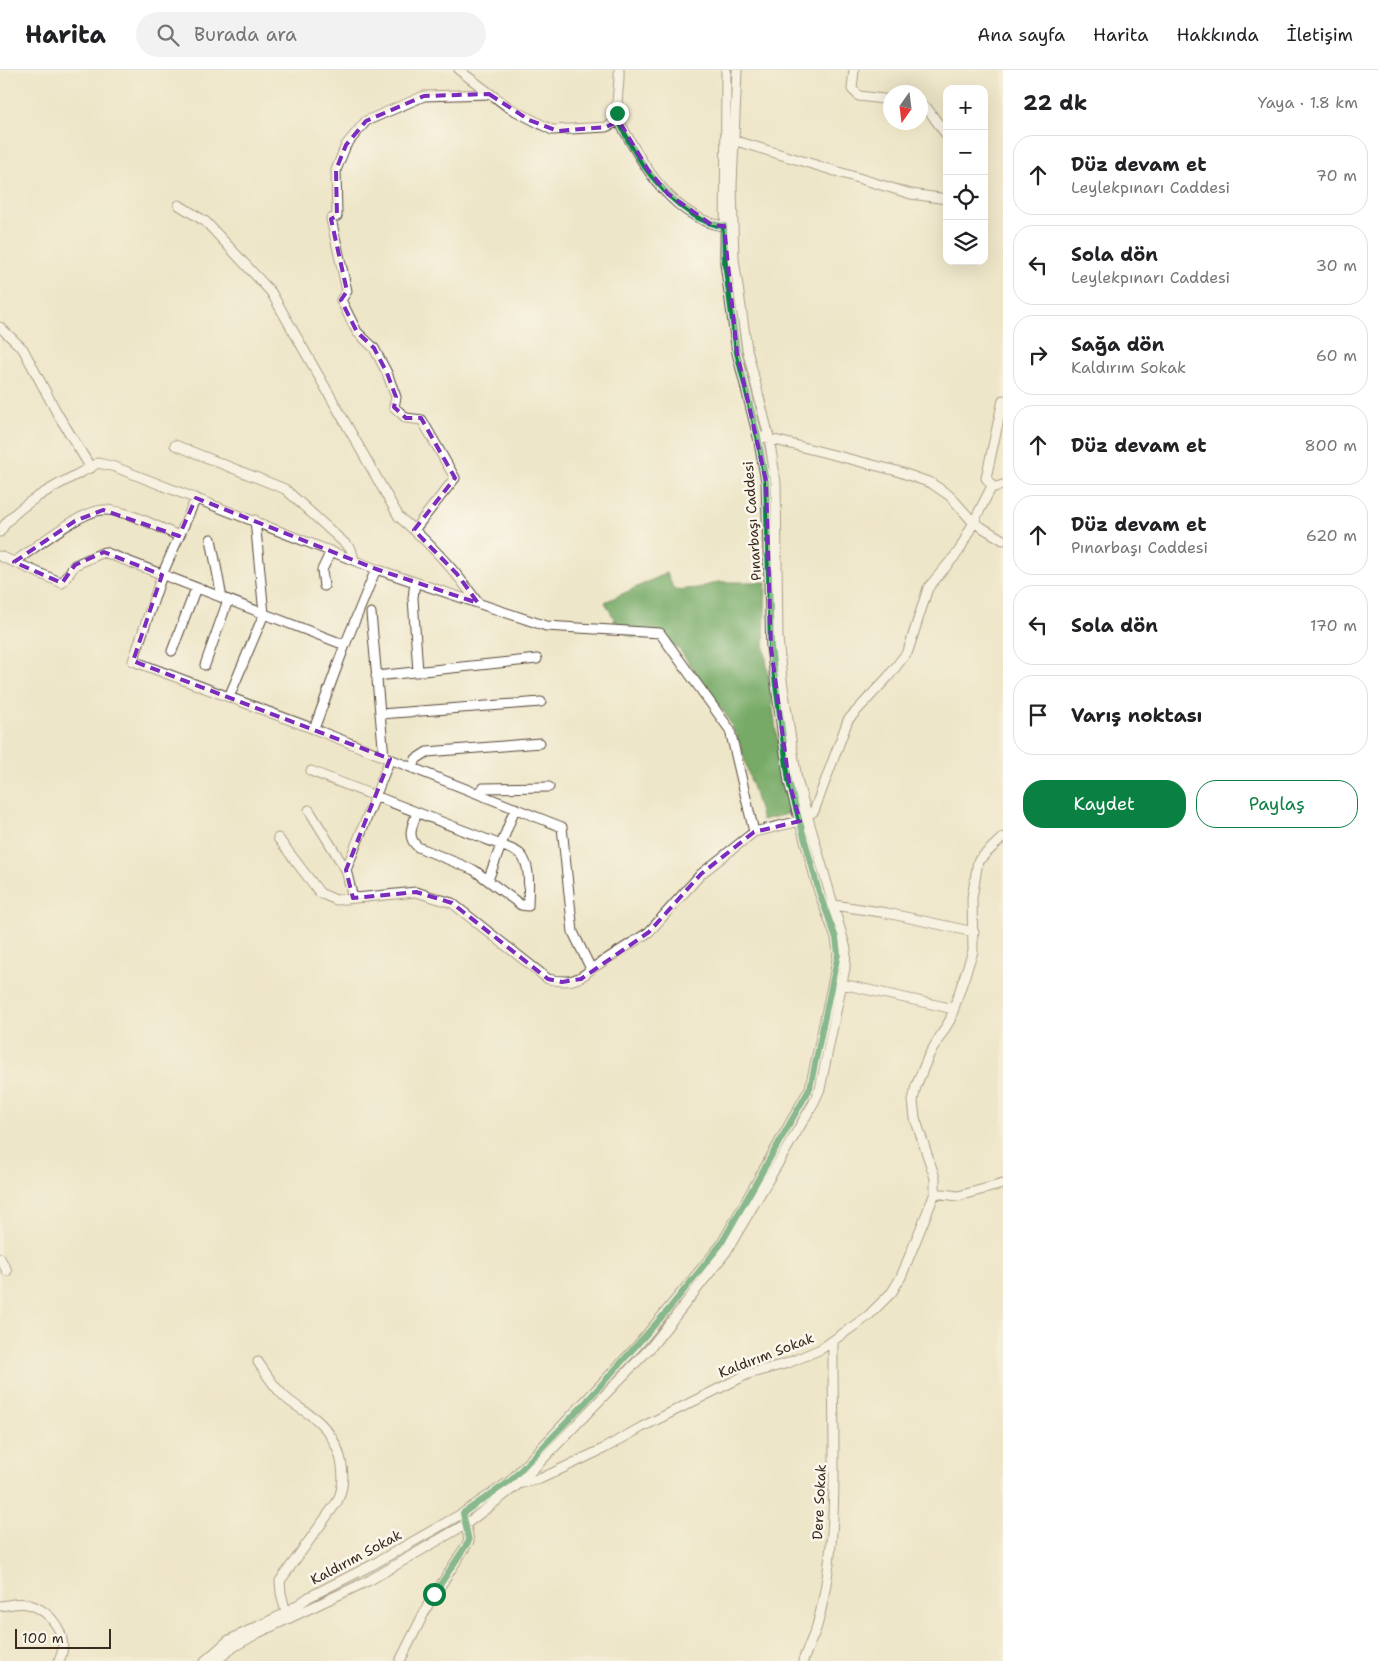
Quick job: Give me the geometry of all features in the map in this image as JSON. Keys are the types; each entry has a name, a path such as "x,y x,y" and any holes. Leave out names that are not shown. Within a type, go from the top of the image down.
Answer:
{"street":[{"path":"459,70 489,94 520,115 552,130 606,127 619,121"},
{"path":"619,70 620,88 616,105 619,121 648,170 668,194 712,225 728,227"},
{"name":"Pınarbaşı Caddesi","path":"726,70 728,227 725,263 737,353 758,437 766,482 771,648 789,782 803,820"},
{"path":"520,1483 651,1347 726,1252 820,1090 842,984 846,949 830,906 803,820 782,680 778,638 776,490 768,436 747,349 728,227 737,70"},
{"path":"854,70 852,89 860,96 883,99"},
{"path":"414,530 455,478 422,420 406,418 394,407 396,397 387,373 374,348 357,332 341,300 347,291 331,219 337,216 336,170 346,145 366,121 424,96 489,94"},
{"path":"928,109 943,130"},
{"path":"733,140 910,194 943,199"},
{"path":"179,205 206,222 272,292 399,518 414,530 457,574 478,603"},
{"path":"0,327 23,349 57,413 91,468"},
{"path":"992,486 986,478 1003,400"},
{"path":"758,437 768,436 917,477 950,496 973,522 1003,540"},
{"path":"175,445 285,489 351,550 354,560"},
{"path":"0,532 26,505 98,463 115,467 376,569 546,626 660,633 730,730 754,832"},
{"path":"992,486 1003,485"},
{"path":"278,838 320,893 336,900 416,892 434,896 452,903 548,979 562,982 581,979 592,969 649,932 701,874 754,832 803,820 814,811 848,720 888,677 908,651 928,588 959,551 992,486"},
{"path":"196,498 162,575 133,661 314,729 562,827 573,932 592,969"},
{"path":"14,562 75,521 103,510 134,517 179,536"},
{"path":"229,697 264,614 254,520"},
{"path":"205,665 225,599 211,539"},
{"path":"324,586 322,570 331,550"},
{"path":"0,556 62,583 75,564 104,552 346,645"},
{"path":"314,729 376,569"},
{"path":"415,582 413,598 418,672"},
{"path":"172,651 196,588"},
{"path":"346,870 375,797 387,758 380,714 371,613"},
{"path":"376,676 537,659"},
{"path":"380,714 541,702"},
{"path":"413,768 416,759 427,752 540,743"},
{"path":"311,771 501,845 519,854 524,859 528,874 528,906 521,905 474,870 418,847 412,842 410,833 417,813"},
{"path":"477,793 483,788 550,787"},
{"path":"488,880 515,808"},
{"path":"309,810 346,870 353,898"},
{"name":"Kaldırım Sokak","path":"216,1661 235,1646 286,1616 309,1597 372,1566 463,1513 510,1481 520,1483 540,1479 603,1449 733,1381 804,1357 833,1341 868,1316 898,1284 934,1193 935,1178 915,1118 914,1094 925,1063 950,1020 973,951 972,898 978,861 1003,837"},
{"path":"830,906 887,913 974,932"},
{"path":"510,1481 638,1345 721,1244 810,1088 838,954 830,906"},
{"path":"842,984 954,1009"},
{"path":"934,1193 958,1196 1003,1184"},
{"path":"0,1258 7,1271"},
{"name":"Dere Sokak","path":"802,1661 817,1624 834,1516 833,1341"},
{"path":"258,1362 281,1394 318,1422 329,1434 339,1453 343,1470 342,1491 337,1502 280,1580 280,1593 286,1616"},
{"name":"Kaldırım Sokak","path":"205,1661 229,1640 370,1580 466,1524 520,1483"},
{"path":"400,1661 428,1605 469,1541 463,1513"},
{"path":"0,1606 29,1604 52,1619 60,1631 63,1645 63,1654 59,1661"}],"highlighted area":[{"path":"489,94 529,120 558,131 606,127 619,121 648,170 668,194 712,225 724,226 737,353 766,481 771,648 789,782 800,821 754,832 701,874 649,932 581,979 562,982 548,979 452,903 416,892 353,898 346,870 390,759 133,661 162,575 104,552 75,565 62,583 14,562 75,521 103,510 179,536 196,498 376,569 478,603 457,574 414,530 455,478 421,418 406,418 394,407 396,397 387,373 374,348 357,332 341,300 347,291 331,219 337,216 336,170 346,145 366,121 424,96"}],"green space":[{"path":"667,573 674,590 698,588 718,582 766,582 764,645 777,737 792,813 762,820 740,744 728,718 679,649 663,639 632,637 621,631 605,602"}],"route":[{"path":"434,1594 469,1541 463,1513 510,1481 584,1404 668,1310 721,1244 810,1088 838,954 836,938 819,892 789,782 771,648 766,482 758,437 737,353 725,263 724,226 712,225 675,201 658,185 637,153 619,121 617,113"}]}
